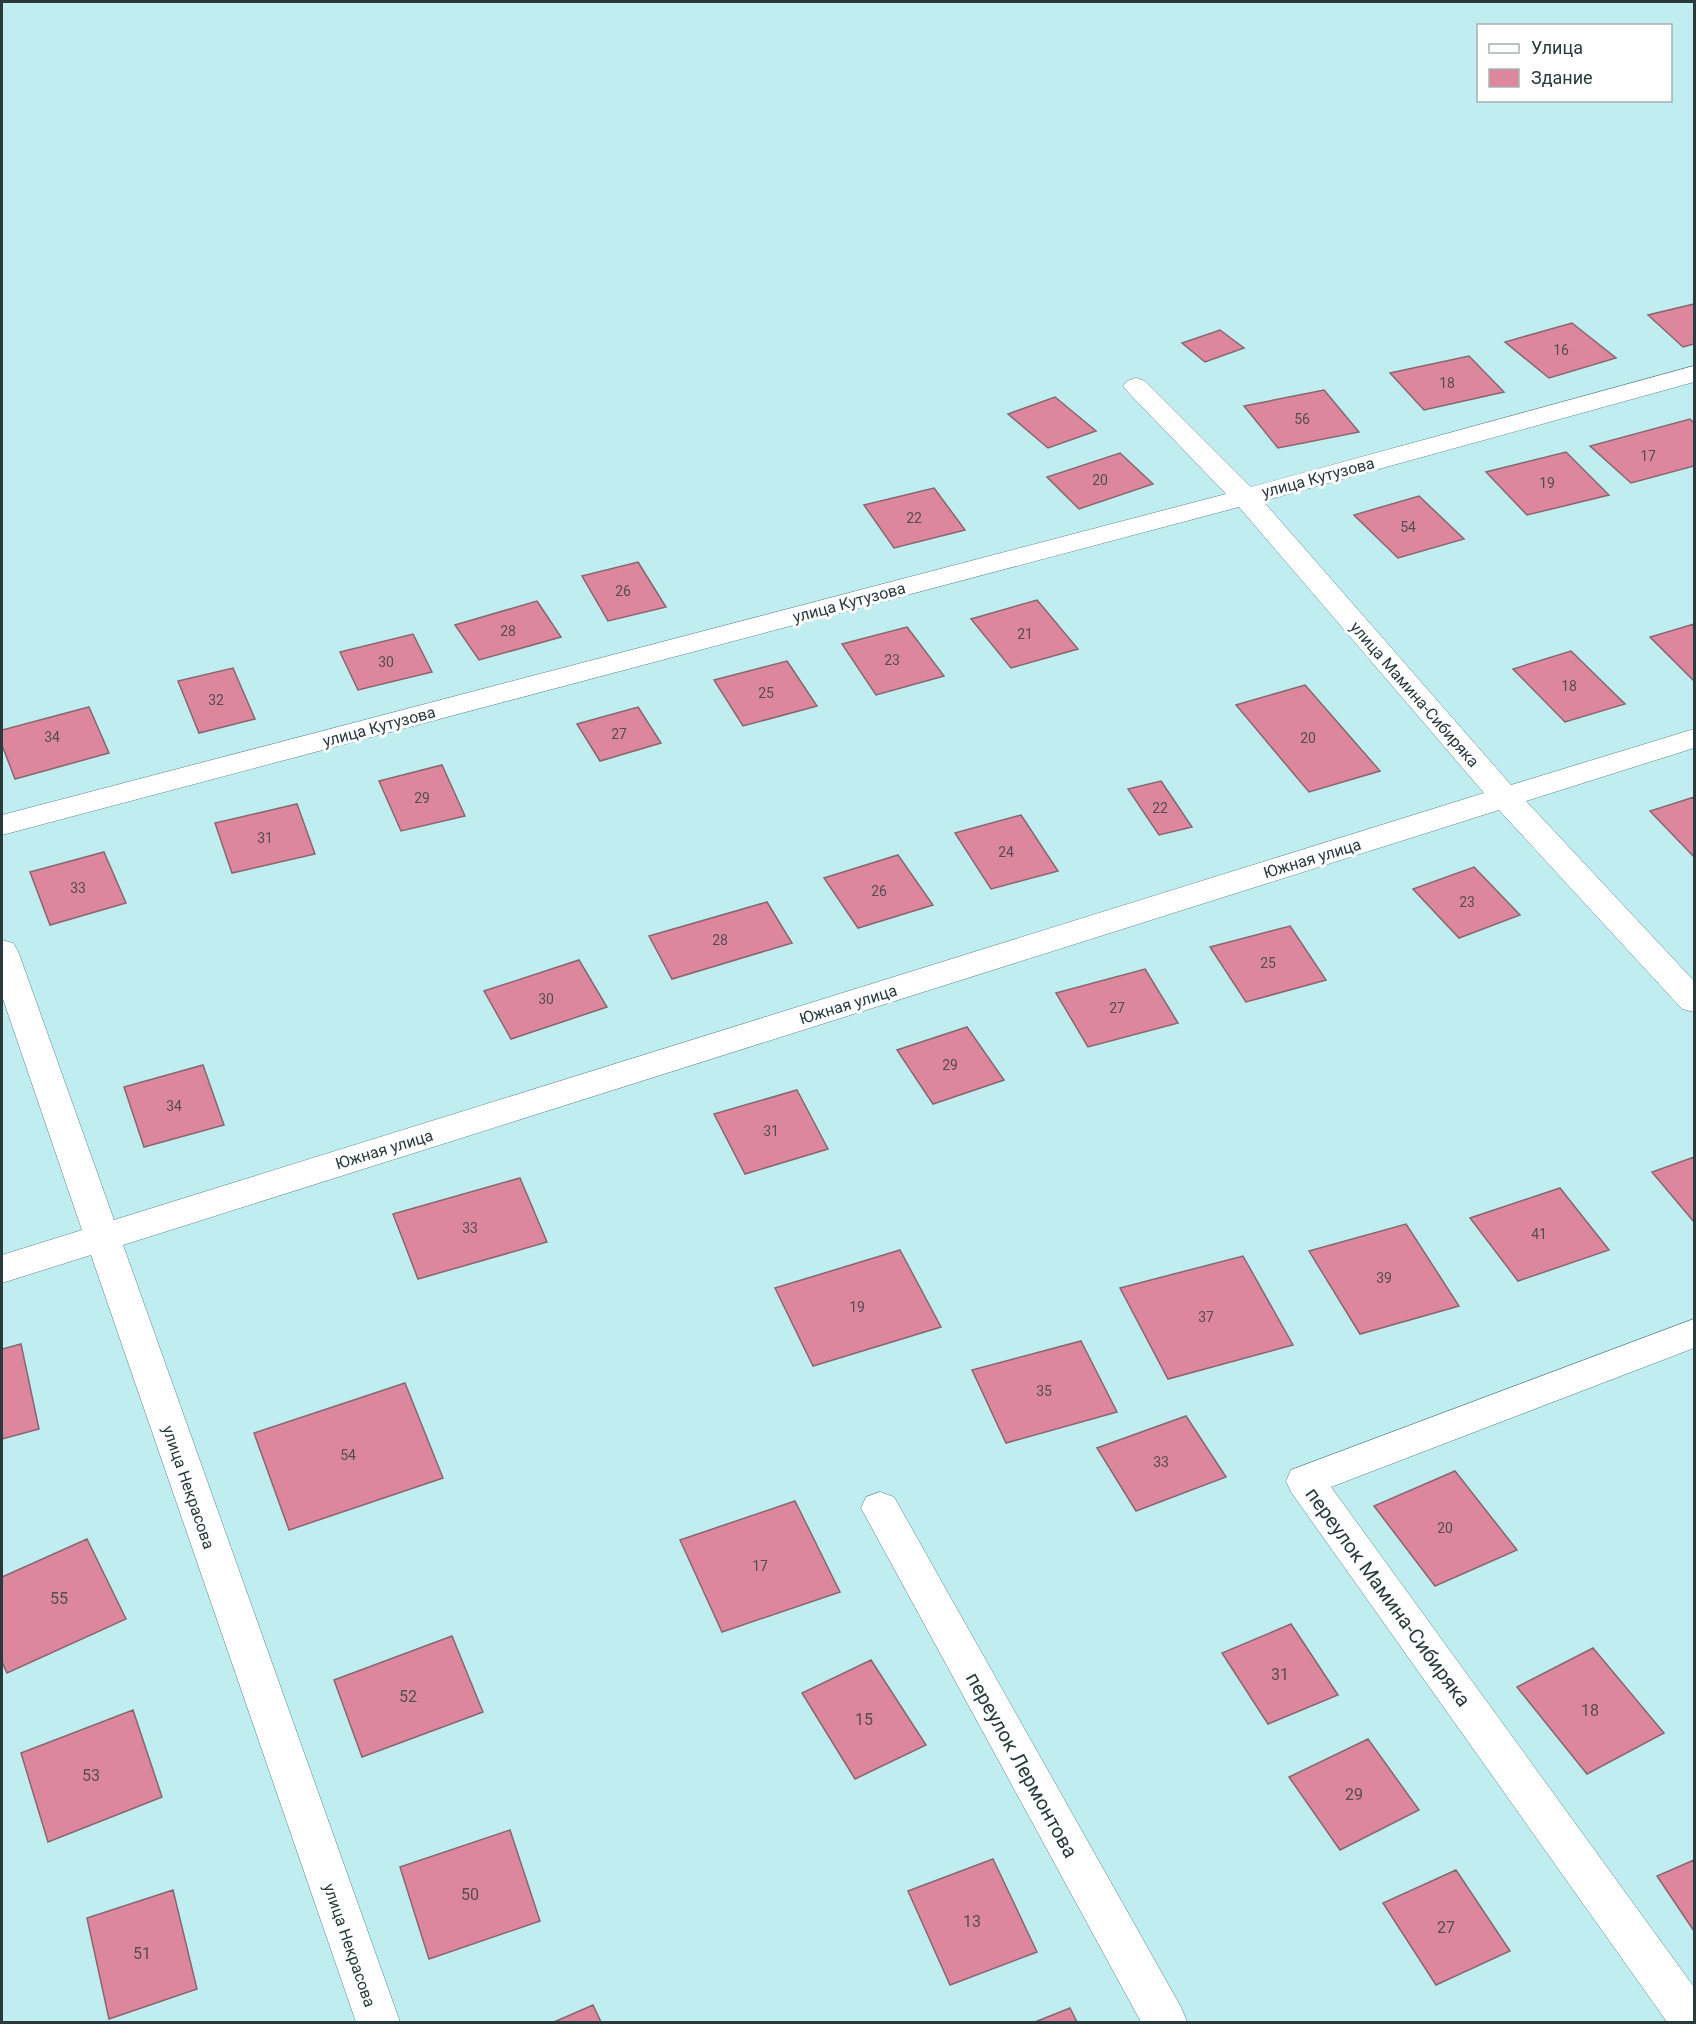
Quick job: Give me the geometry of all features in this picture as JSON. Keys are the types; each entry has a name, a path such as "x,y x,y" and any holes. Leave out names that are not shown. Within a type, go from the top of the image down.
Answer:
{"street":[{"name":"улица Кутузова","path":"2,825 1245,498 1695,374"},
{"name":"улица Мамина-Сибиряка","path":"1136,386 1245,498 1505,798 1695,1001"},
{"name":"Южная улица","path":"2,1269 1695,738"},
{"name":"улица Некрасова","path":"2,951 378,2022"},
{"name":"переулок Мамина-Сибиряка","path":"1693,2022 1305,1481 1695,1333"},
{"name":"переулок Лермонтова","path":"880,1508 1165,2022"}],"building":[{"path":"1694,304 1694,344 1683,347 1648,315"},
{"path":"1572,323 1616,358 1549,378 1505,342"},
{"path":"1220,330 1244,348 1205,362 1182,343"},
{"path":"1469,356 1504,392 1424,410 1390,373"},
{"path":"1324,390 1359,432 1278,448 1244,406"},
{"path":"1055,397 1096,431 1048,448 1008,414"},
{"path":"1690,419 1694,423 1694,466 1631,483 1590,446"},
{"path":"1566,452 1609,495 1527,515 1486,472"},
{"path":"1120,453 1153,484 1079,509 1047,477"},
{"path":"934,488 965,530 894,548 864,505"},
{"path":"1419,496 1464,539 1398,558 1354,515"},
{"path":"638,562 666,607 608,621 582,576"},
{"path":"1037,600 1078,649 1011,668 971,619"},
{"path":"537,601 561,637 479,660 455,625"},
{"path":"1694,624 1694,681 1650,637"},
{"path":"907,627 944,676 876,695 842,644"},
{"path":"413,634 432,672 358,690 340,652"},
{"path":"1571,651 1625,704 1565,722 1513,669"},
{"path":"787,661 817,706 743,726 714,680"},
{"path":"233,668 255,719 199,733 178,681"},
{"path":"1305,685 1380,771 1309,792 1236,705"},
{"path":"89,707 109,753 15,779 2,745 2,730"},
{"path":"638,707 661,743 600,761 577,724"},
{"path":"442,765 465,816 401,831 379,781"},
{"path":"1161,781 1192,827 1159,835 1128,789"},
{"path":"1694,797 1694,857 1650,811"},
{"path":"297,804 315,854 232,873 215,823"},
{"path":"1021,815 1058,871 991,889 955,833"},
{"path":"104,852 126,903 50,925 30,872"},
{"path":"898,855 933,905 858,928 824,878"},
{"path":"1474,867 1520,915 1459,938 1413,889"},
{"path":"767,902 792,943 672,979 649,936"},
{"path":"1290,926 1326,980 1246,1002 1210,947"},
{"path":"579,960 607,1007 511,1039 484,991"},
{"path":"1145,969 1178,1023 1088,1047 1056,993"},
{"path":"967,1027 1004,1080 933,1104 897,1050"},
{"path":"203,1065 224,1125 144,1147 124,1087"},
{"path":"797,1090 828,1149 745,1174 714,1114"},
{"path":"1694,1157 1694,1222 1652,1172"},
{"path":"520,1178 547,1242 418,1279 393,1214"},
{"path":"1560,1188 1609,1250 1518,1281 1470,1218"},
{"path":"1406,1224 1459,1306 1360,1334 1309,1251"},
{"path":"900,1250 941,1327 813,1366 775,1288"},
{"path":"1243,1256 1293,1345 1168,1379 1120,1288"},
{"path":"1081,1341 1117,1412 1006,1443 972,1370"},
{"path":"21,1344 39,1429 2,1439 2,1349"},
{"path":"405,1383 443,1478 289,1530 254,1433"},
{"path":"1186,1416 1226,1477 1136,1511 1097,1448"},
{"path":"1455,1471 1517,1550 1435,1586 1374,1506"},
{"path":"795,1501 840,1592 722,1632 680,1540"},
{"path":"87,1539 126,1619 7,1673 2,1662 2,1577"},
{"path":"1291,1624 1338,1695 1268,1724 1222,1653"},
{"path":"452,1636 483,1712 362,1757 334,1680"},
{"path":"1593,1648 1664,1733 1587,1774 1517,1687"},
{"path":"871,1660 926,1745 855,1779 802,1693"},
{"path":"133,1710 162,1797 48,1842 21,1753"},
{"path":"1368,1739 1419,1810 1340,1850 1289,1777"},
{"path":"510,1830 540,1921 429,1959 400,1867"},
{"path":"993,1859 1037,1952 950,1985 908,1891"},
{"path":"1694,1860 1694,1931 1657,1876"},
{"path":"1456,1870 1510,1951 1436,1985 1383,1903"},
{"path":"173,1890 197,1989 109,2019 87,1918"},
{"path":"593,2005 601,2022 554,2022"},
{"path":"1070,2008 1077,2022 1035,2022"}]}
